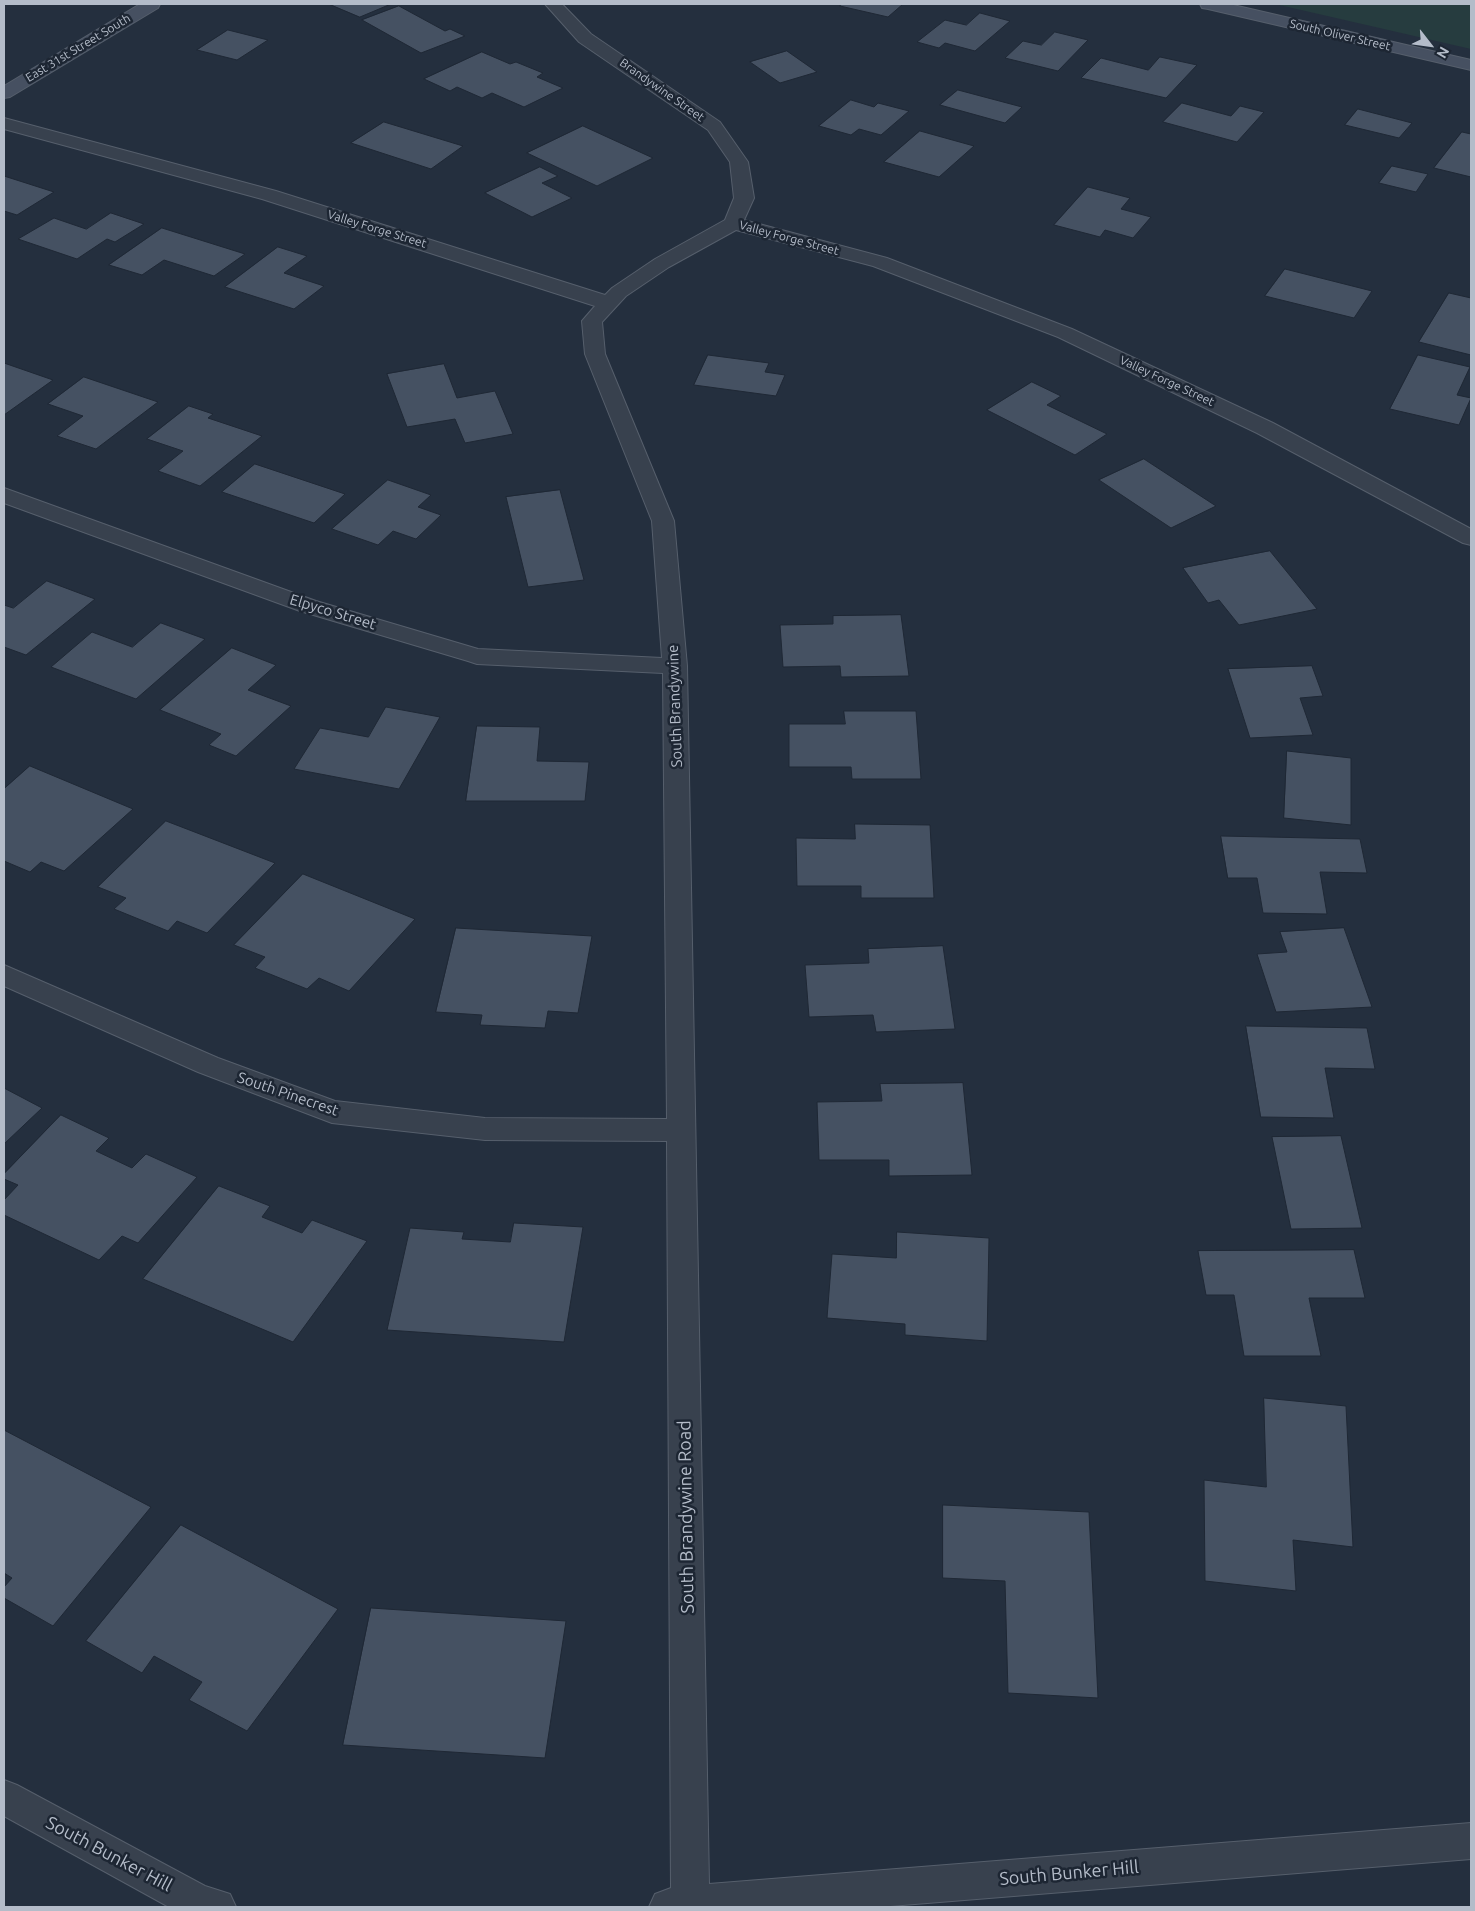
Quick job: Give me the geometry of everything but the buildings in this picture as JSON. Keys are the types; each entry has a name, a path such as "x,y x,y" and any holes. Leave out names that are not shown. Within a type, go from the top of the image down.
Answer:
{"main road":[{"name":"East 31st Street South","path":"4,93 152,4"},
{"name":"South Oliver Street","path":"1208,4 1471,66"}],"street":[{"name":"Brandywine Street","path":"553,4 585,38 714,126 739,162 744,198 734,223"},
{"name":"Valley Forge Street","path":"4,123 269,195 608,303 619,292 662,263 734,223 880,262 1065,333 1265,428 1471,538"},
{"name":"South Brandywine","path":"608,303 592,321 595,354 663,521 675,666 682,1130"},
{"name":"Elpyco Street","path":"4,495 308,606 477,656 675,666"},
{"name":"South Pinecrest","path":"4,975 208,1065 332,1112 485,1129 682,1130"},
{"name":"South Brandywine Road","path":"679,1905 682,1130"},
{"name":"South Bunker Hill","path":"4,1797 199,1903 217,1907"},
{"name":"South Bunker Hill","path":"679,1905 1471,1841"}],"green space":[{"path":"1275,4 1471,4 1471,49"}]}
